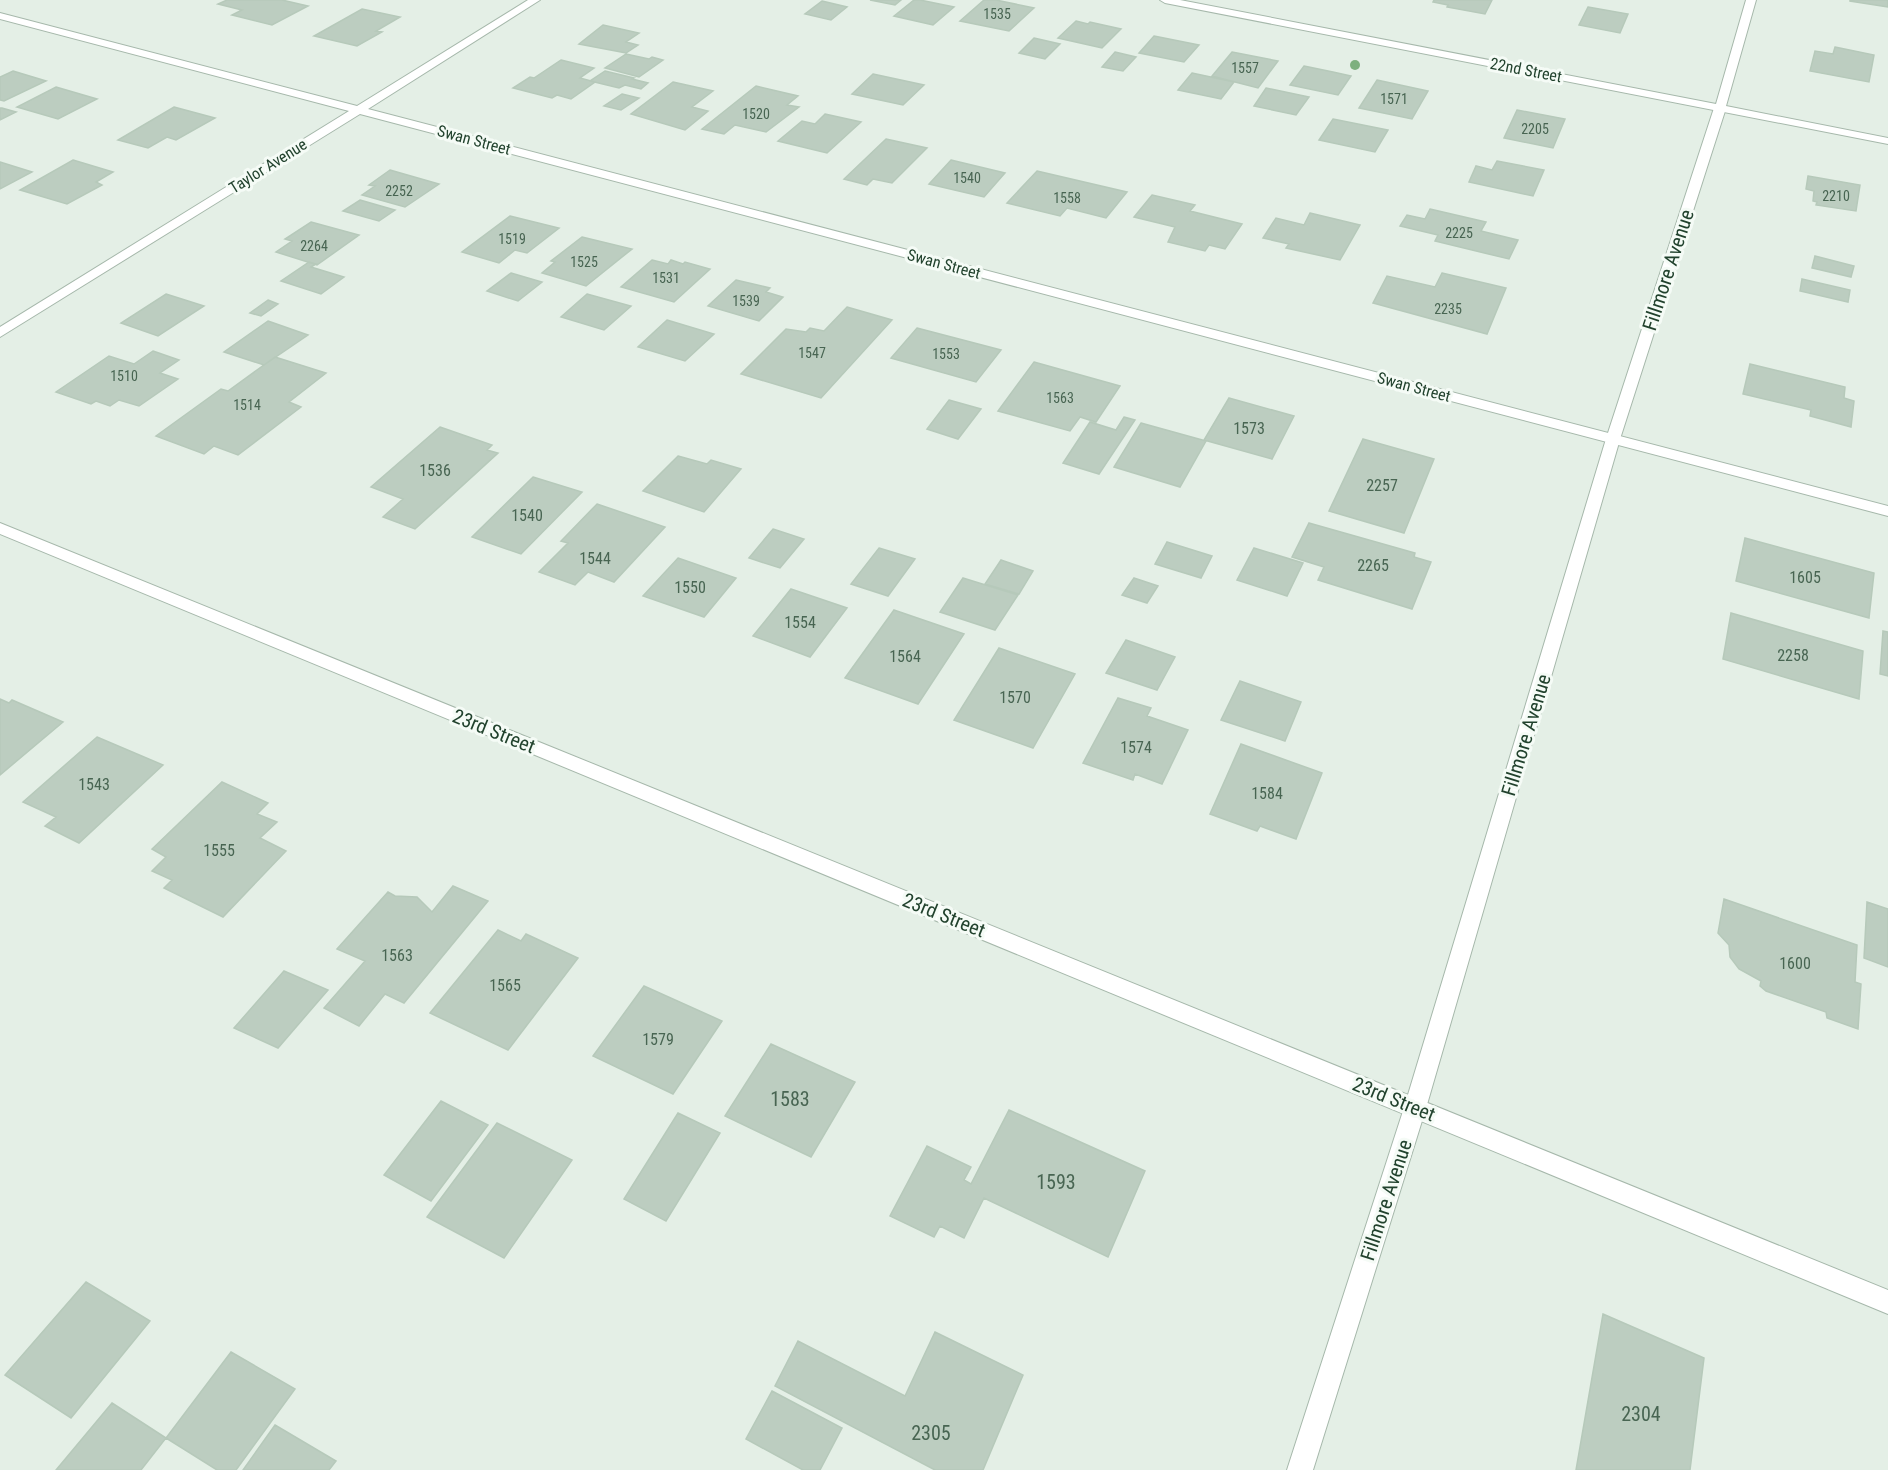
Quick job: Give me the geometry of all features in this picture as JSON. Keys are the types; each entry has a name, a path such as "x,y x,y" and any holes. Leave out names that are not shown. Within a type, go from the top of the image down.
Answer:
{"street":[{"name":"Taylor Avenue","path":"0,333 535,0"},
{"name":"22nd Street","path":"1165,0 1888,141"},
{"name":"Fillmore Avenue","path":"1300,1470 1415,1108 1613,439 1720,108 1750,0"},
{"name":"Swan Street","path":"0,16 1888,512"},
{"name":"23rd Street","path":"0,528 1888,1302"}],"building":[{"path":"227,0 282,0 308,6 272,25 232,15 242,10 218,4"},
{"path":"870,0 901,0 895,5"},
{"path":"914,0 954,7 933,25 894,16"},
{"path":"984,0 996,0 1034,8 1009,31 960,21"},
{"path":"1434,0 1492,0 1485,14 1447,7 1448,5 1433,2"},
{"path":"1850,0 1888,0 1888,7 1850,1"},
{"path":"822,1 847,7 831,20 805,14"},
{"path":"1588,7 1628,14 1620,33 1579,25"},
{"path":"362,9 400,17 376,31 382,32 357,46 314,36"},
{"path":"1076,21 1121,29 1102,48 1058,38"},
{"path":"603,25 639,33 626,42 638,45 626,53 579,44"},
{"path":"1154,36 1199,45 1184,62 1139,53"},
{"path":"1034,38 1060,44 1045,59 1019,53"},
{"path":"1835,47 1874,55 1869,82 1810,71 1815,51 1833,54"},
{"path":"1115,52 1136,57 1123,71 1102,67"},
{"path":"1232,52 1278,61 1258,88 1212,76"},
{"path":"626,54 663,60 639,77 605,68"},
{"path":"561,60 594,68 580,78 595,82 571,99 557,95 552,98 513,88 530,77 534,78"},
{"path":"1304,66 1351,76 1338,95 1290,85"},
{"path":"13,71 46,81 4,101 0,100 0,77"},
{"path":"605,71 648,83 641,89 625,85 619,88 590,81"},
{"path":"1192,73 1234,82 1221,99 1178,90"},
{"path":"873,74 924,85 903,105 852,94"},
{"path":"1377,80 1428,91 1412,119 1359,108"},
{"path":"673,82 713,91 692,107 708,111 685,130 631,114"},
{"path":"756,86 798,96 787,105 799,107 766,132 735,125 724,134 702,129"},
{"path":"56,87 97,99 58,119 17,107"},
{"path":"1266,88 1309,97 1296,115 1254,106"},
{"path":"622,94 639,98 621,110 604,106"},
{"path":"174,107 215,118 176,140 167,137 148,148 118,140"},
{"path":"0,108 2,108 16,112 0,120"},
{"path":"1517,110 1565,119 1553,148 1504,138"},
{"path":"825,114 861,122 827,153 778,141 802,121 815,124"},
{"path":"1333,119 1388,130 1375,152 1319,140"},
{"path":"886,139 927,148 892,183 873,179 867,185 844,179"},
{"path":"73,160 113,172 96,182 102,185 67,204 20,190"},
{"path":"951,160 1005,173 984,197 929,184"},
{"path":"1497,161 1544,170 1533,196 1469,182 1476,166 1492,170"},
{"path":"0,162 32,172 0,189"},
{"path":"390,170 439,184 405,207 362,195 375,186 369,185"},
{"path":"1037,171 1127,192 1106,218 1067,208 1060,216 1007,203"},
{"path":"1808,176 1860,185 1856,211 1816,205 1817,202 1813,201 1814,191 1806,189"},
{"path":"1152,195 1195,205 1190,211 1242,224 1225,249 1209,245 1205,251 1168,242 1175,227 1134,217"},
{"path":"360,200 395,210 379,221 343,211"},
{"path":"1430,209 1486,222 1481,231 1518,240 1509,259 1435,241 1438,235 1400,226 1407,215 1425,219"},
{"path":"1310,213 1360,225 1340,260 1286,248 1289,244 1263,238 1276,218 1304,225"},
{"path":"510,216 559,228 527,253 515,250 499,263 462,252"},
{"path":"311,222 359,235 317,265 276,252 292,241 285,239"},
{"path":"582,237 632,249 586,286 542,273 555,262 551,261"},
{"path":"1815,256 1854,266 1851,277 1812,268"},
{"path":"652,260 668,264 671,260 683,264 685,262 710,269 674,302 621,287"},
{"path":"309,262 316,264 311,267 344,277 321,294 281,281"},
{"path":"511,273 542,282 518,301 487,291"},
{"path":"1442,273 1506,288 1487,334 1373,303 1387,276 1435,287"},
{"path":"1802,279 1850,290 1848,302 1800,291"},
{"path":"736,280 770,288 766,292 783,297 759,321 708,306"},
{"path":"166,294 204,306 158,336 121,323"},
{"path":"587,294 631,306 604,330 561,317"},
{"path":"268,300 278,304 261,316 250,313"},
{"path":"847,307 892,320 821,398 741,374 786,329 806,332 810,328 824,331"},
{"path":"667,320 714,334 685,361 638,347"},
{"path":"268,321 308,335 264,365 224,352"},
{"path":"917,328 1001,350 976,382 891,358"},
{"path":"153,351 179,360 160,373 178,379 139,406 119,400 110,406 96,401 91,404 56,392 109,356 134,364"},
{"path":"275,357 326,373 289,402 301,407 238,455 214,446 204,454 156,436 221,389 228,391"},
{"path":"1034,362 1120,386 1096,422 1080,417 1070,431 998,411"},
{"path":"1750,364 1845,387 1844,398 1854,401 1851,427 1810,416 1811,410 1743,394"},
{"path":"1229,398 1294,416 1272,459 1204,440"},
{"path":"949,400 981,409 958,439 927,429"},
{"path":"1124,417 1135,420 1099,474 1063,463 1090,422 1116,430"},
{"path":"1141,423 1206,441 1180,487 1114,467"},
{"path":"440,427 492,445 487,450 498,453 415,529 383,517 403,499 371,487"},
{"path":"1363,439 1434,459 1404,533 1329,511"},
{"path":"678,456 707,464 711,460 741,469 704,512 643,491"},
{"path":"533,477 582,492 521,554 472,537"},
{"path":"597,504 665,527 614,582 588,572 575,585 539,572 568,543 561,541"},
{"path":"1309,523 1415,553 1414,557 1431,562 1412,609 1318,580 1324,567 1292,557"},
{"path":"773,529 804,539 780,568 749,558"},
{"path":"1745,538 1874,573 1869,618 1736,581"},
{"path":"1167,542 1212,556 1201,578 1155,564"},
{"path":"879,548 915,559 888,596 851,584"},
{"path":"1254,548 1303,563 1287,596 1237,580"},
{"path":"678,558 736,578 704,617 643,596"},
{"path":"1001,560 1033,571 1019,594 985,584"},
{"path":"963,578 1018,595 995,630 940,612"},
{"path":"1134,578 1158,586 1147,603 1122,595"},
{"path":"791,589 847,608 810,657 753,636"},
{"path":"894,610 964,634 918,704 845,678"},
{"path":"1731,613 1863,651 1859,699 1723,659"},
{"path":"1883,631 1888,632 1888,676 1880,674"},
{"path":"1126,640 1175,657 1157,690 1106,673"},
{"path":"999,648 1075,674 1033,748 954,720"},
{"path":"1240,681 1301,702 1285,741 1221,720"},
{"path":"1118,698 1151,708 1147,716 1188,730 1162,784 1135,774 1133,780 1083,763"},
{"path":"0,699 9,703 12,700 63,722 0,775"},
{"path":"97,737 163,765 79,843 45,826 56,817 23,802"},
{"path":"1241,744 1322,773 1296,839 1260,826 1257,831 1210,814"},
{"path":"222,782 268,803 257,814 277,822 260,838 286,851 223,917 164,888 172,880 152,871 166,857 152,849"},
{"path":"453,886 488,901 404,1003 385,994 359,1026 324,1008 365,961 337,949 388,892 395,896 417,897 432,912"},
{"path":"1724,899 1857,945 1855,982 1861,984 1858,1029 1827,1018 1826,1012 1766,991 1760,986 1761,981 1739,969 1730,957 1729,945 1718,933"},
{"path":"1867,902 1888,909 1888,967 1864,958"},
{"path":"498,930 521,941 526,934 578,958 508,1050 430,1013"},
{"path":"284,971 328,990 278,1048 234,1028"},
{"path":"644,986 722,1021 673,1094 593,1056"},
{"path":"771,1044 855,1082 811,1157 725,1116"},
{"path":"441,1101 488,1125 431,1201 384,1175"},
{"path":"1009,1110 1145,1171 1108,1257 984,1198 964,1238 940,1226 934,1237 890,1216 927,1146 971,1167 964,1180 971,1184"},
{"path":"678,1113 720,1133 666,1221 624,1199"},
{"path":"497,1123 572,1160 504,1258 427,1217"},
{"path":"86,1282 150,1321 71,1418 5,1375"},
{"path":"1603,1314 1704,1358 1690,1470 1576,1470"},
{"path":"935,1332 1023,1375 983,1470 935,1470 775,1386 798,1341 905,1396"},
{"path":"231,1352 295,1389 236,1470 217,1470 166,1438"},
{"path":"772,1391 842,1428 820,1470 803,1470 746,1439"},
{"path":"112,1403 166,1438 141,1470 56,1470"},
{"path":"275,1425 336,1461 329,1470 243,1470"}]}
